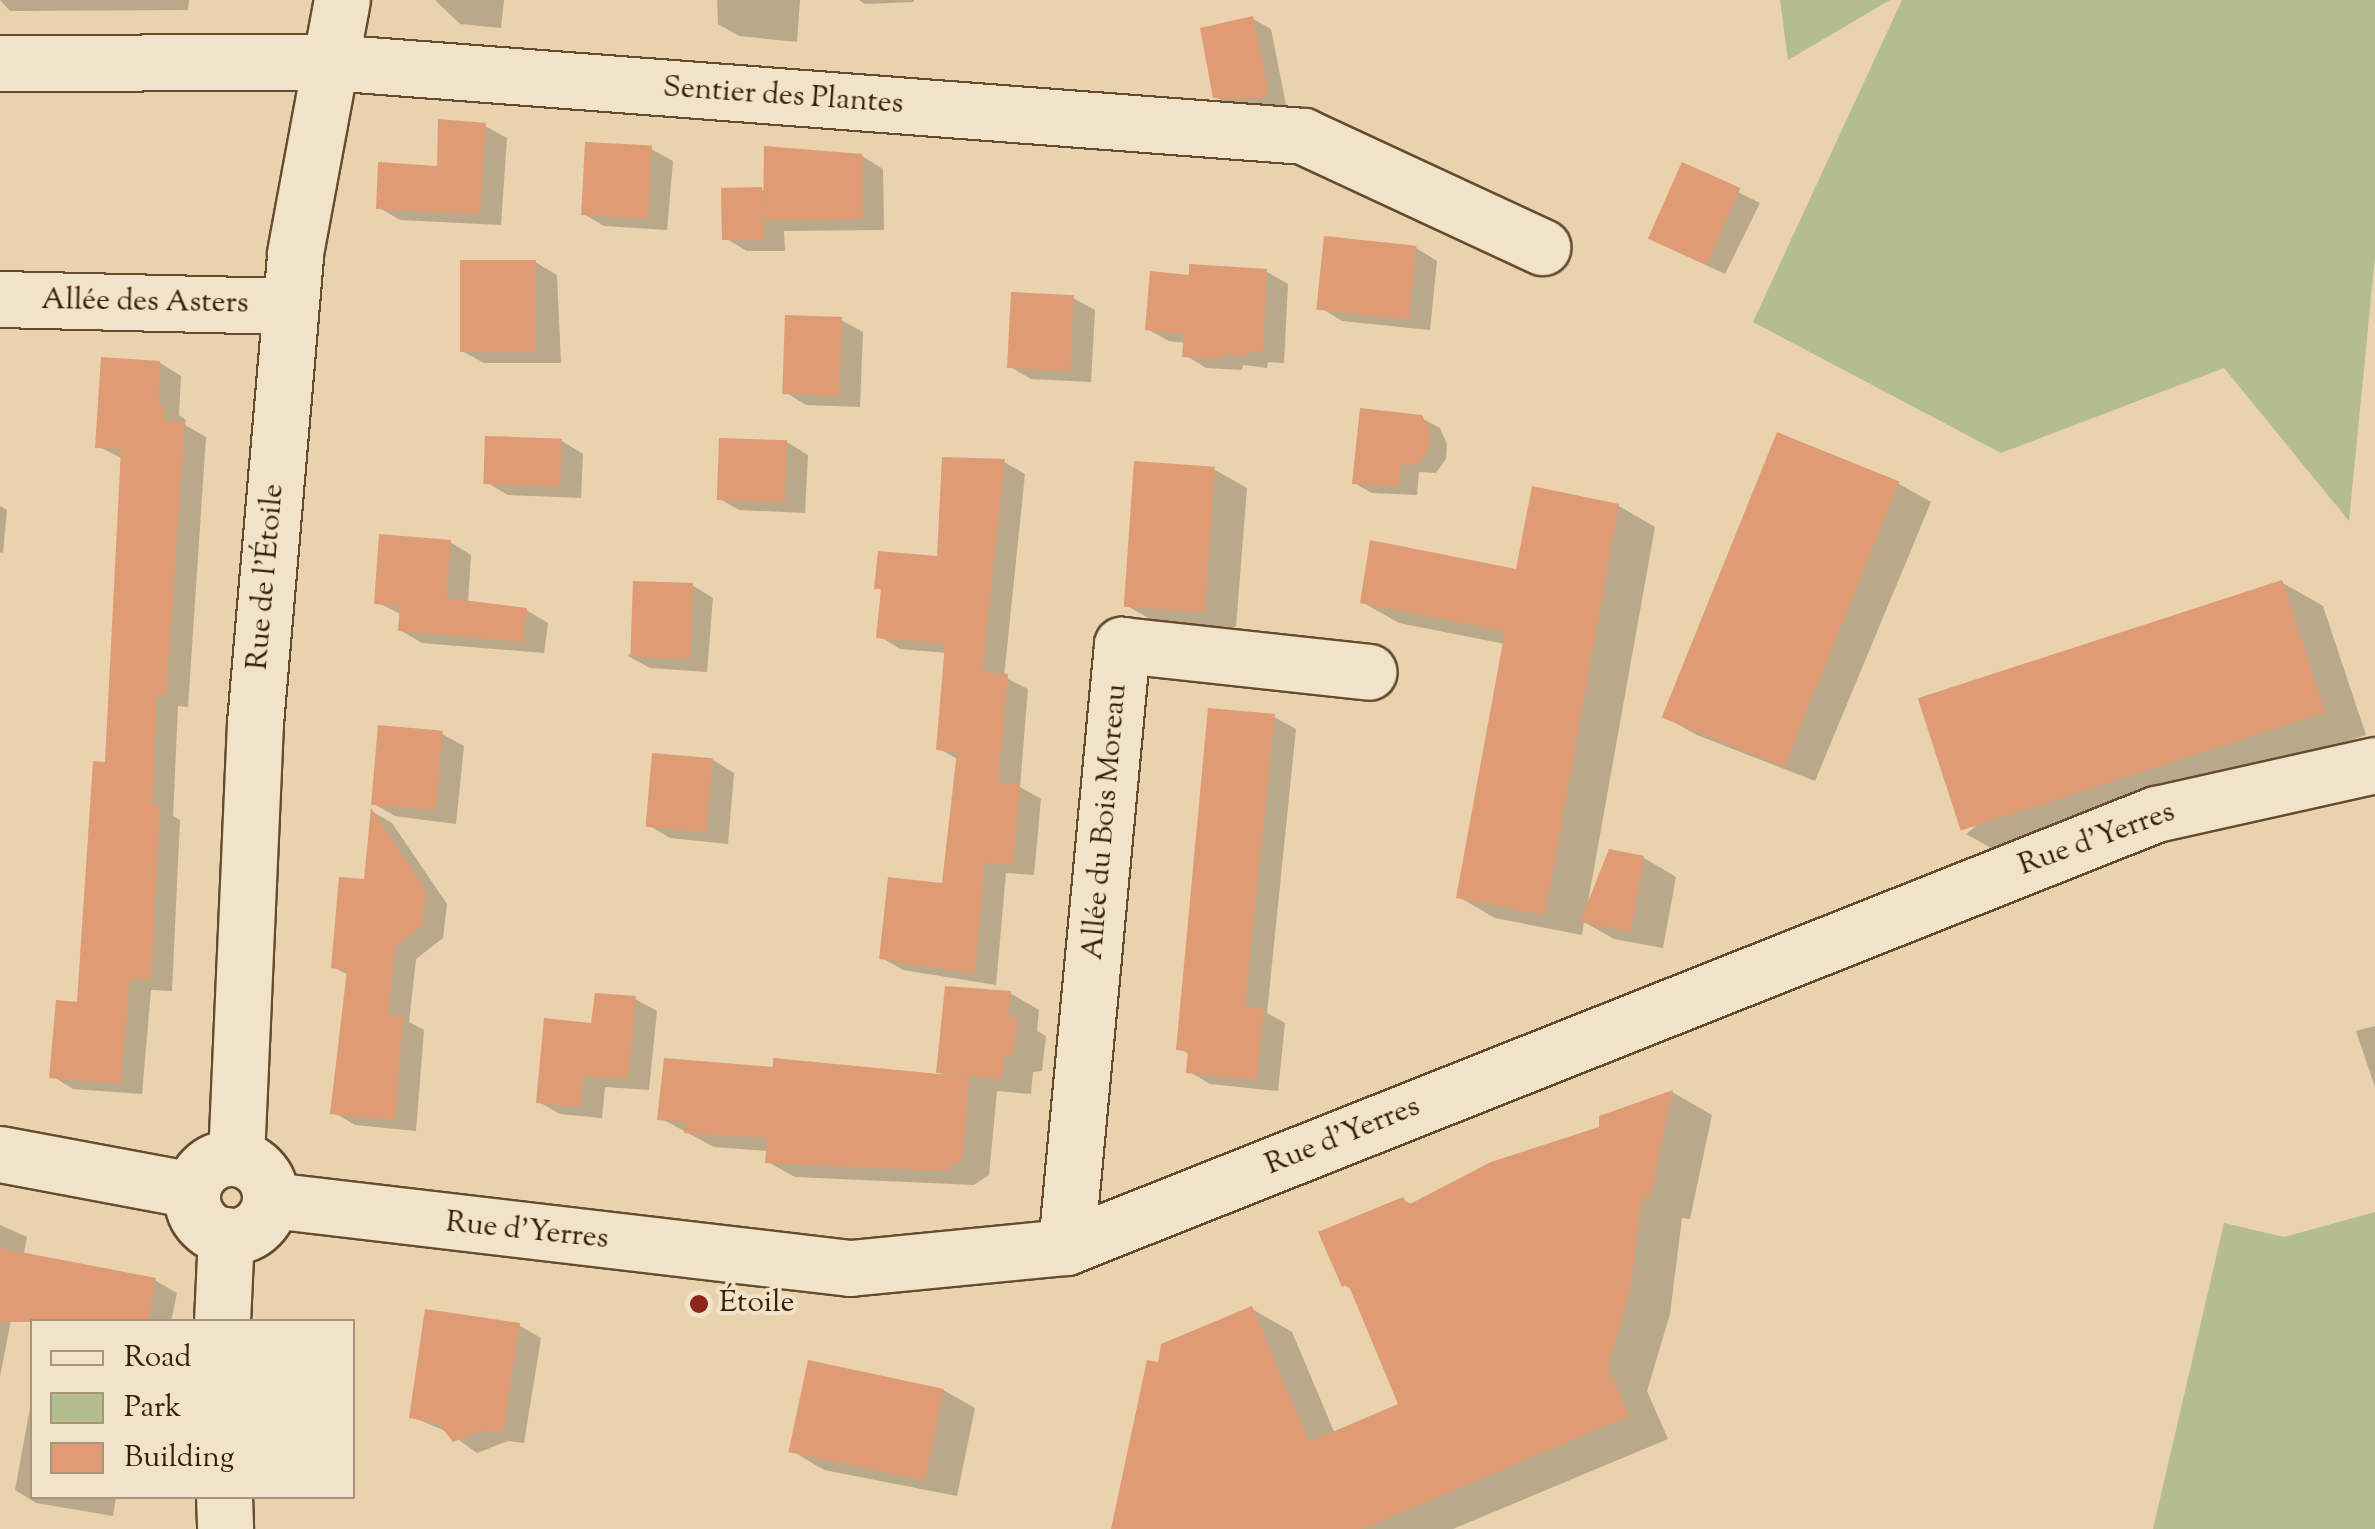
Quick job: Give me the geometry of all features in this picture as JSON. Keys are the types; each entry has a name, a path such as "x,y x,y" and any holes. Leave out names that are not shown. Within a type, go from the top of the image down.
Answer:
{"street":[{"name":"Rue de l'Étoile","path":"236,1158 255,723 290,306 295,252 342,0"},
{"name":"Sentier des Plantes","path":"0,63 329,62 1303,136 1542,247"},
{"name":"Allée des Asters","path":"0,299 290,306"},
{"name":"Allée du Bois Moreau","path":"1066,1247 1122,645 1369,672"},
{"name":"Rue d'Yerres","path":"270,1200 850,1268 1066,1247 2156,814 2375,765"},
{"path":"0,1154 192,1190"},
{"path":"236,1158 261,1170 270,1186 270,1200 264,1220 250,1232 226,1235 202,1223 193,1208 192,1190 199,1173 212,1162 236,1158"},
{"path":"222,1319 226,1235"},
{"path":"224,1499 225,1529"}],"green space":[{"path":"1780,0 1890,0 1788,60"},
{"path":"1902,0 2375,0 2375,257 2349,521 2224,368 2001,453 1753,322"},
{"path":"2375,1212 2375,1529 2153,1529 2224,1223 2284,1237"}],"building":[{"path":"1253,16 1269,96 1246,100 1213,98 1200,28"},
{"path":"438,119 486,123 480,214 376,209 378,162 437,166"},
{"path":"585,142 652,146 648,218 581,215"},
{"path":"764,146 862,154 863,219 763,220 764,240 722,240 721,188 762,187 763,219"},
{"path":"1682,162 1740,188 1706,265 1648,239"},
{"path":"1324,236 1416,246 1409,319 1316,310"},
{"path":"460,260 536,260 536,352 460,352"},
{"path":"1189,264 1267,269 1263,352 1247,351 1246,357 1222,354 1221,359 1182,357 1184,334 1145,330 1150,271 1189,275"},
{"path":"1011,292 1074,295 1070,371 1007,368"},
{"path":"785,315 842,317 839,396 782,394"},
{"path":"101,357 160,361 158,404 165,405 164,421 185,422 166,696 157,695 152,805 160,805 151,980 130,979 121,1084 49,1078 56,1000 77,1002 93,761 105,762 121,449 95,448"},
{"path":"1360,408 1422,415 1430,432 1429,449 1417,465 1401,464 1399,486 1352,484"},
{"path":"1777,432 1899,481 1784,767 1662,718"},
{"path":"485,436 562,439 560,487 483,484"},
{"path":"719,438 787,440 785,502 717,500"},
{"path":"942,457 1005,459 982,672 1008,674 998,782 1020,784 1013,865 985,862 975,974 879,959 888,877 942,883 957,752 936,750 945,644 876,638 881,589 874,589 878,551 937,556"},
{"path":"1134,461 1215,467 1205,612 1124,607"},
{"path":"1532,486 1619,504 1545,915 1456,898 1505,631 1360,603 1370,540 1516,569"},
{"path":"379,534 451,540 446,598 527,608 523,642 398,631 400,606 374,604"},
{"path":"2282,580 2325,712 1961,831 1918,698"},
{"path":"633,581 693,583 690,659 630,657"},
{"path":"1208,708 1275,714 1245,1007 1264,1008 1257,1080 1186,1073 1188,1051 1176,1050"},
{"path":"378,725 443,731 436,810 371,805"},
{"path":"652,753 713,758 706,832 646,827"},
{"path":"371,808 426,890 422,926 395,947 388,1014 403,1015 395,1120 330,1114 347,970 331,968 339,877 364,879"},
{"path":"1609,849 1644,856 1631,932 1580,922"},
{"path":"945,986 1011,991 1008,1016 1018,1017 1013,1055 1004,1056 1002,1079 936,1073"},
{"path":"595,993 636,996 628,1079 584,1076 580,1107 536,1103 544,1018 591,1023"},
{"path":"664,1058 773,1067 773,1058 970,1077 962,1159 946,1171 765,1163 767,1138 684,1133 685,1122 657,1120"},
{"path":"1673,1090 1650,1198 1642,1197 1630,1291 1608,1367 1629,1416 1363,1529 1111,1529 1147,1360 1158,1362 1161,1344 1252,1306 1309,1442 1398,1404 1348,1284 1342,1287 1318,1232 1403,1197 1408,1205 1491,1162 1599,1127 1599,1116"},
{"path":"0,1248 156,1278 149,1319 0,1322"},
{"path":"425,1309 520,1323 503,1433 485,1430 453,1442 438,1423 409,1418"},
{"path":"808,1360 944,1389 924,1481 788,1452"}],"place":[{"name":"Étoile","path":"699,1304"}]}
